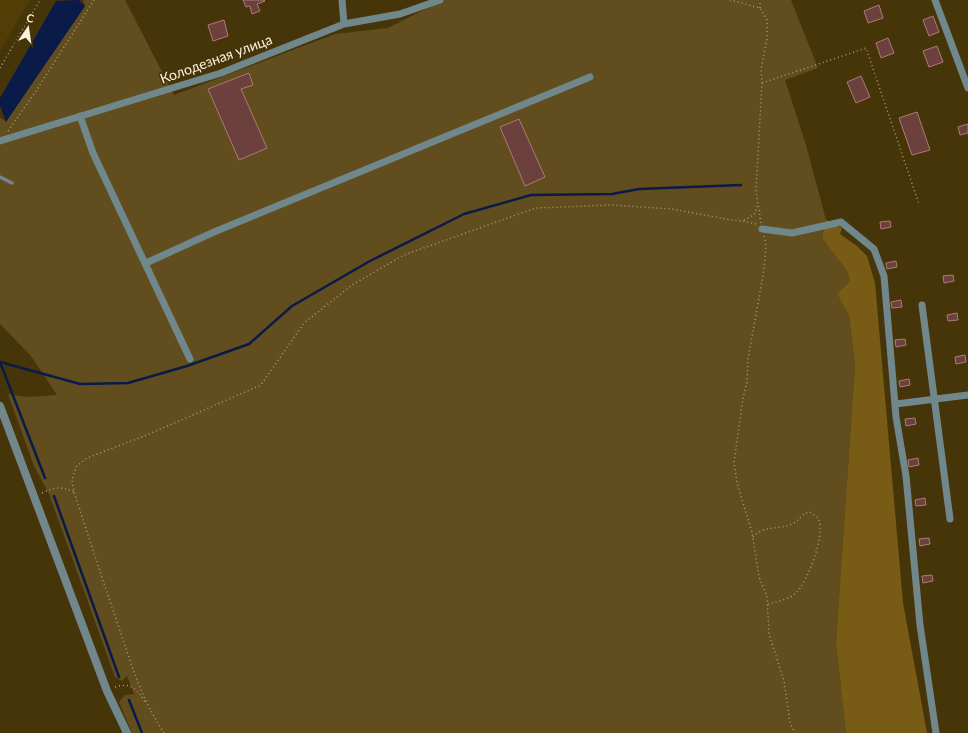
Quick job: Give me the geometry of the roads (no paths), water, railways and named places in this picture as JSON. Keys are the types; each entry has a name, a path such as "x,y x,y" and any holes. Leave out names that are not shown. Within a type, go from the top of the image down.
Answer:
{"street":[{"path":"342,0 344,24"},
{"name":"Колодезная улица","path":"0,142 221,73 344,24 400,14 440,0"},
{"path":"935,0 968,88"},
{"path":"146,263 214,232 590,77"},
{"path":"80,116 93,153 190,359"},
{"path":"762,229 792,233 841,222 874,249 884,276 896,417 906,476 920,625 936,733"},
{"path":"922,305 950,519"},
{"path":"896,404 968,395"},
{"path":"0,406 108,691 127,733"}],"lane":[{"path":"0,176 12,183"}],"water":[{"path":"79,0 85,6 6,122 0,106 0,98 56,1"}],"waterway":[{"path":"0,362 80,384 128,383 187,366 249,344 292,306 370,261 464,214 531,195 612,194 639,189 741,185"},
{"path":"0,362 45,478"},
{"path":"54,496 119,677"},
{"path":"129,700 142,733"}]}
